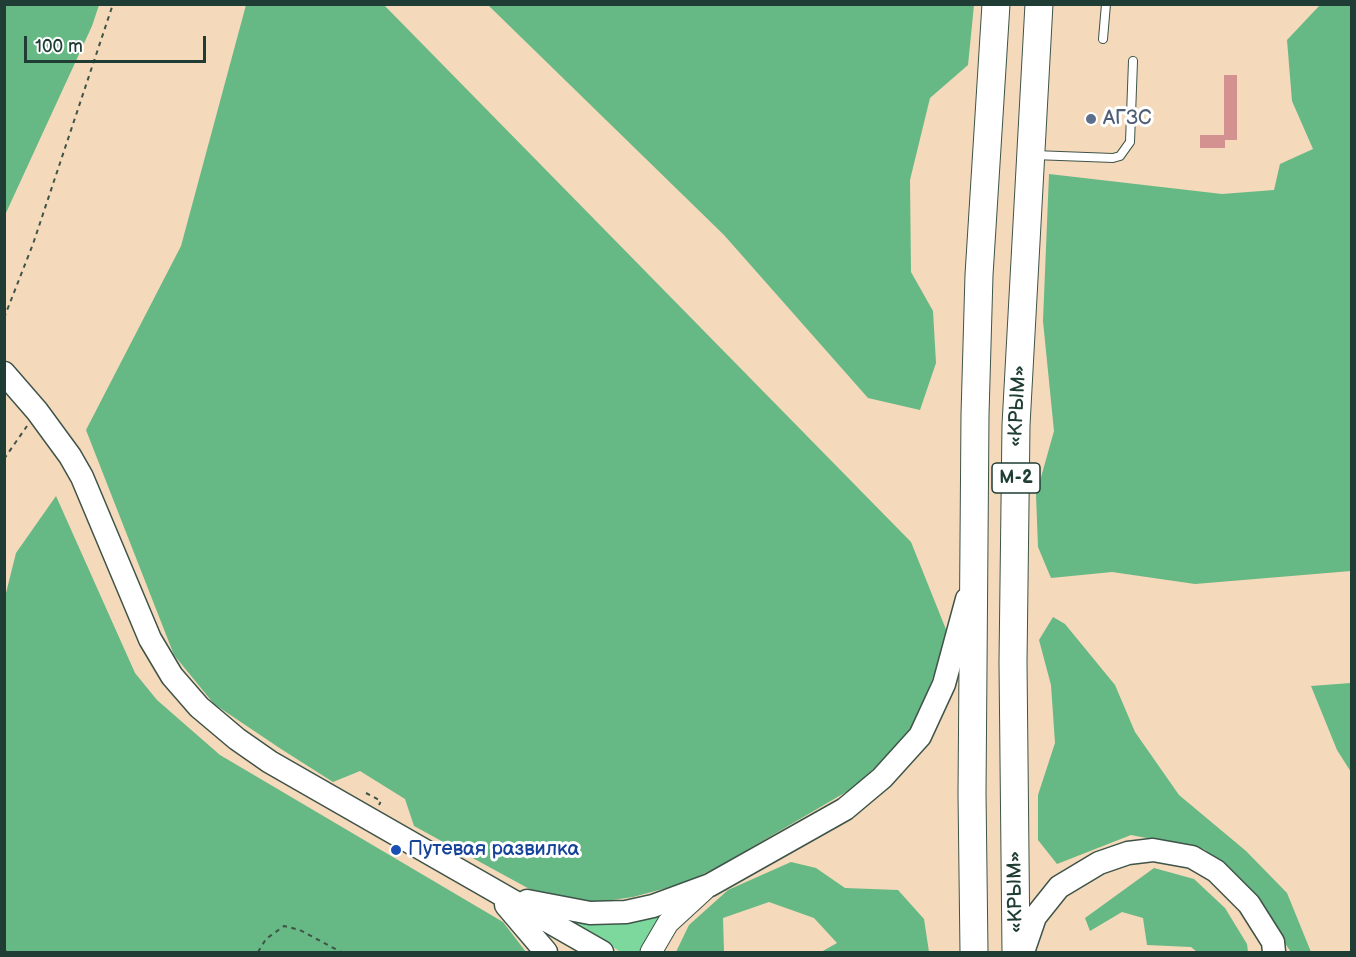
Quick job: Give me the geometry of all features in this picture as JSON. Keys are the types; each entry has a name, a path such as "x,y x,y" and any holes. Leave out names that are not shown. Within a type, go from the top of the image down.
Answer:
{"highway":[{"name":"«КРЫМ»","path":"974,952 972,793 979,275 996,4"},
{"name":"«КРЫМ»","path":"1016,952 1012,662 1015,484 1039,4"}],"main road":[{"path":"4,374 37,411 82,477 147,631 166,668 186,693 214,721 270,762 602,952"},
{"path":"493,890 550,907 601,913 647,908 710,885 822,824 863,795 904,757 920,736 941,692 974,574"},
{"path":"1023,952 1035,917 1059,887 1099,863 1142,850 1177,853 1208,865 1239,892 1276,949"},
{"path":"493,890 546,952"}],"street":[{"path":"651,952 661,932 678,912 710,885"}],"lane":[{"path":"1103,39 1106,4"},
{"path":"1030,154 1113,158 1120,156 1130,142 1133,62"}],"path":[{"path":"4,318 33,243 113,4"},
{"path":"4,459 37,411"},
{"path":"258,952 266,939 284,926 300,930 341,952"}],"green space":[{"path":"5,4 99,5 92,26 5,215"},
{"path":"246,5 384,5 911,542 949,637 913,728 858,785 718,867 685,883 633,897 598,902 579,903 546,898 414,826 405,799 360,771 333,782 281,749 214,704 174,655 86,430 181,246"},
{"path":"488,5 974,5 968,65 930,98 910,180 911,272 933,311 936,363 920,410 868,398 724,235"},
{"path":"1320,5 1351,5 1351,571 1195,584 1112,572 1051,578 1038,547 1036,495 1054,431 1043,321 1049,174 1222,194 1274,190 1280,164 1313,149 1292,101 1287,40"},
{"path":"56,496 135,673 157,700 220,755 503,922 526,952 5,952 5,597 16,553"},
{"path":"1053,617 1065,624 1115,685 1135,732 1179,795 1246,851 1287,893 1311,952 1291,952 1237,875 1204,849 1131,835 1057,864 1038,840 1038,795 1055,743 1051,685 1039,640"},
{"path":"1352,683 1351,772 1337,750 1311,686"},
{"path":"791,862 816,868 845,888 898,890 924,919 929,952 821,952 837,943 814,918 769,902 723,918 724,952 676,952 689,925 728,890"},
{"path":"1154,868 1194,879 1225,908 1247,944 1248,952 1197,952 1191,947 1147,945 1143,918 1122,912 1090,931 1085,918"},
{"path":"677,906 646,952 621,952 562,917"}],"building":[{"path":"1224,75 1237,75 1237,140 1225,140 1225,148 1200,148 1200,135 1224,135"}],"place":[{"name":"АГЗС","path":"1091,119"},
{"name":"Путевая развилка","path":"396,850"}]}
